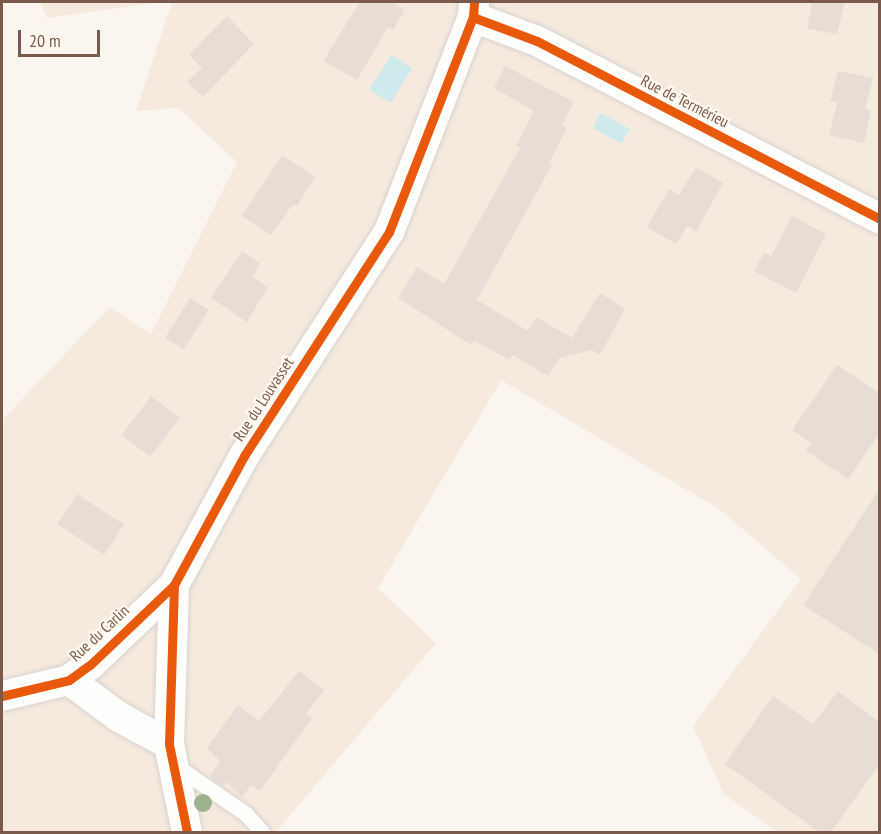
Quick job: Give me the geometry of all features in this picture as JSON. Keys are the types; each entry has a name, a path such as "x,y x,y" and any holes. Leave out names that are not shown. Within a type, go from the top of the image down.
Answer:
{"street":[{"name":"Rue de Termérieu","path":"473,9 879,219"},
{"name":"Rue du Louvasset","path":"187,832 172,755 174,585 244,456 389,232 473,9"},
{"name":"Rue du Carlin","path":"2,696 69,680 90,665 174,585"},
{"path":"69,680 172,755"}],"lane":[{"path":"172,755 246,814 262,832"}],"shaded area":[{"path":"40,2 162,2 47,18"},
{"path":"172,2 879,2 879,832 777,832 724,794 693,726 801,579 719,509 501,380 378,588 436,643 276,832 2,832 2,420 110,307 151,334 237,162 178,108 136,111"}],"water":[{"path":"391,55 412,68 390,103 369,90"},
{"path":"601,113 630,129 622,144 593,128"}],"building":[{"path":"360,2 391,2 405,10 393,30 388,27 357,80 323,61"},
{"path":"812,2 845,2 837,34 807,29"},
{"path":"227,16 254,44 203,97 187,82 202,68 189,55"},
{"path":"505,66 574,102 562,126 567,128 549,163 552,165 477,300 528,331 536,317 572,338 600,293 625,309 600,355 592,350 559,358 548,376 513,355 510,360 474,341 471,345 398,298 417,267 444,284 520,148 516,146 534,111 494,88"},
{"path":"838,71 873,78 865,109 871,111 864,143 829,135 837,103 830,101"},
{"path":"282,155 315,177 297,206 293,204 271,235 242,216"},
{"path":"696,167 723,183 696,232 687,226 676,244 647,227 669,189 679,195"},
{"path":"792,216 826,234 796,293 754,271 764,253 771,256"},
{"path":"242,251 260,263 253,277 268,287 247,322 211,298"},
{"path":"190,298 209,310 184,350 165,338"},
{"path":"837,365 879,393 879,434 848,479 806,451 811,443 792,430"},
{"path":"151,396 180,418 150,457 122,435"},
{"path":"879,490 879,654 803,605"},
{"path":"77,494 124,524 104,555 57,524"},
{"path":"299,671 324,690 306,714 312,718 260,791 251,785 242,797 227,782 222,786 210,777 220,761 207,748 238,705 259,721"},
{"path":"838,691 879,722 879,765 831,832 819,832 725,764 773,696 813,724"}],"cycle path":[{"path":"187,832 169,744 174,585 244,456 389,232 473,17 474,2"},
{"path":"473,17 537,41 880,219"},
{"path":"2,696 69,680 90,665 174,585"}]}
